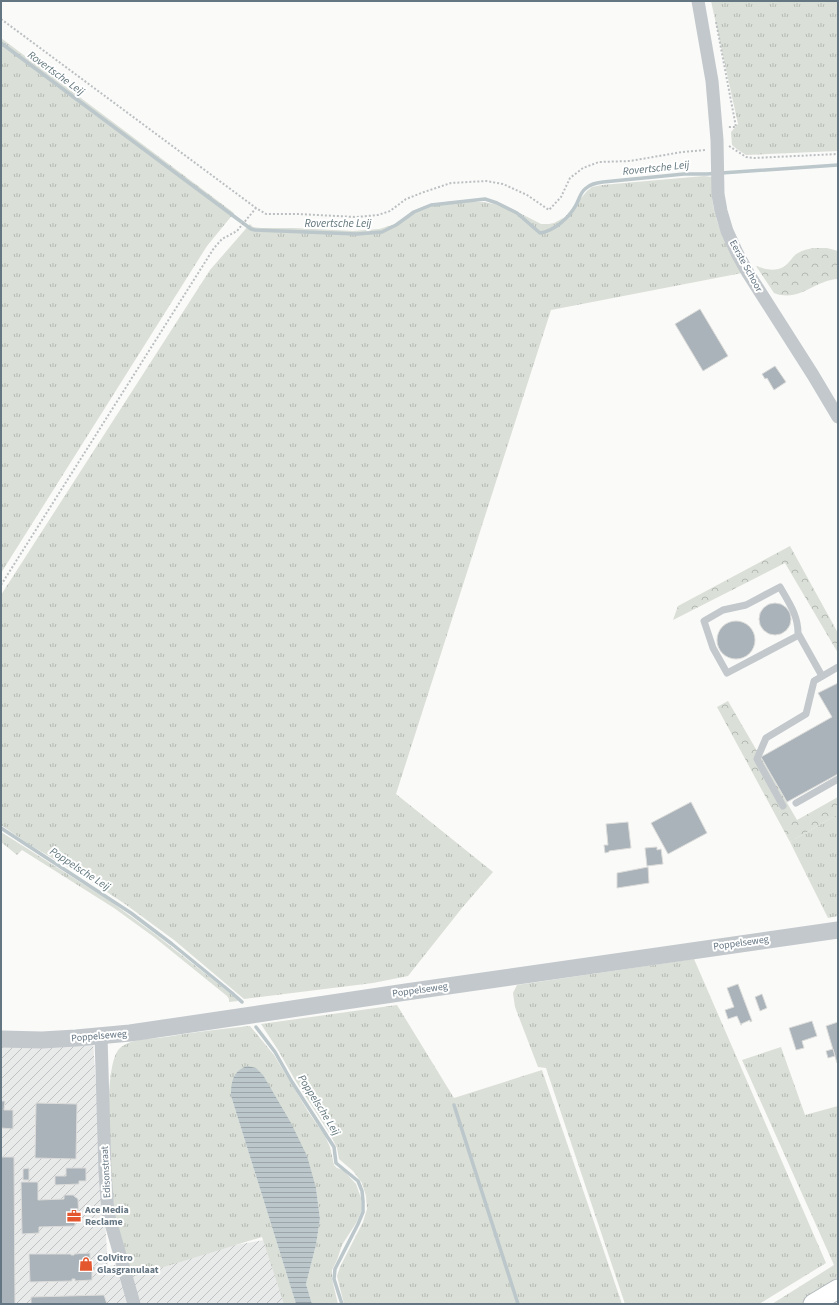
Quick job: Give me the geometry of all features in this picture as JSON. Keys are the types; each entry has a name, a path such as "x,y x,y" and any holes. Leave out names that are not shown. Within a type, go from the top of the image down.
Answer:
{"main road":[{"path":"814,1304 838,1289"}],"street":[{"name":"Eerste Schoor","path":"698,1 712,81 717,151 718,194 727,231 748,273 838,417"},
{"name":"Poppelseweg","path":"1,1039 42,1040 101,1036 838,930"},
{"name":"Edisonstraat","path":"101,1036 105,1172 108,1213 134,1304"}],"lane":[{"path":"799,634 727,674 713,648 704,621 724,610 746,605 780,587 798,622 799,634 822,676"},
{"path":"783,806 757,759 766,738 806,714 814,681 838,667"},
{"path":"796,803 838,779"}],"path":[{"path":"1,19 266,214 356,217 378,215 390,211 406,199 451,183 486,181 503,184 527,195 549,210 561,198 570,178 583,168 599,162 630,161 682,152 704,150 754,158 838,154"},
{"path":"1,585 214,248 222,239 237,231 256,208"}],"shaded area":[{"path":"1,1036 93,1041 108,1266 265,1240 286,1304 1,1304"},
{"path":"248,1066 256,1068 263,1075 291,1123 307,1156 316,1188 320,1219 316,1245 306,1284 312,1304 296,1304 231,1096 232,1081 234,1077 239,1070"}],"green space":[{"path":"711,1 838,1 838,151 746,155 732,145 731,132 738,124"},
{"path":"1,38 234,213 207,246 1,573"},
{"path":"704,176 712,177 712,195 715,214 725,240 742,273 551,310 396,794 493,872 462,908 408,976 373,983 244,999 174,940 125,904 86,878 30,845 1,825 1,595 210,270 250,224 253,227 261,228 353,231 379,229 396,224 412,211 427,205 453,201 484,202 503,206 541,224 549,224 565,217 592,187"},
{"path":"814,248 827,248 838,251 838,279 829,280 799,293 783,295 774,293 756,266 773,270 782,268 798,253"},
{"path":"790,546 838,633 838,653 785,563 673,620 678,606"},
{"path":"728,701 797,820 838,797 838,814 790,842 717,707"},
{"path":"838,814 838,916 828,918 790,842"},
{"path":"1,832 110,901 155,934 238,1001 229,1002 227,996 154,937 114,908 22,850 17,855 1,842"},
{"path":"694,959 826,1263 759,1304 625,1304 546,1068 538,1067 515,1007 513,993 517,985"},
{"path":"397,1005 454,1098 542,1070 622,1304 344,1304 337,1276 340,1267 363,1222 367,1209 366,1196 362,1183 353,1171 339,1159 337,1148 330,1134 261,1024"},
{"path":"250,1026 274,1055 309,1113 325,1136 330,1147 334,1165 343,1170 356,1184 361,1198 361,1212 342,1245 332,1270 332,1279 338,1304 312,1304 306,1284 316,1245 320,1219 316,1188 231,1096 296,1304 284,1304 262,1237 131,1277 116,1220 109,1153 108,1126 110,1077 114,1059 120,1048 130,1042"},
{"path":"781,1047 805,1115 838,1106 838,1283 805,1304 772,1304 834,1265 742,1060"}],"building":[{"path":"700,309 728,356 703,371 675,324"},
{"path":"775,366 786,382 774,390 767,378 765,379 762,374"},
{"path":"772,603 778,603 788,610 791,619 790,625 784,632 778,635 772,635 762,628 759,622 759,616 766,606"},
{"path":"736,621 746,624 752,630 755,640 752,650 746,656 736,659 726,656 720,650 717,640 720,630 726,624"},
{"path":"838,683 838,774 787,802 761,757 832,717 818,693"},
{"path":"691,802 707,833 668,854 651,823"},
{"path":"628,822 631,848 609,851 605,853 604,845 608,845 606,824"},
{"path":"657,847 657,850 661,849 663,864 647,866 645,848"},
{"path":"648,867 649,883 617,888 617,873"},
{"path":"738,984 752,1021 750,1022 750,1020 741,1024 742,1025 741,1025 737,1016 728,1019 725,1010 734,1007 727,988"},
{"path":"762,994 767,1008 760,1011 755,997"},
{"path":"812,1021 817,1036 802,1041 804,1048 796,1050 789,1028"},
{"path":"838,1022 838,1063 837,1063 826,1026"},
{"path":"833,1049 835,1056 828,1058 826,1051"},
{"path":"1,1101 5,1101 4,1110 13,1110 13,1129 1,1128"},
{"path":"36,1103 77,1104 76,1159 35,1158"},
{"path":"1,1157 14,1157 15,1304 1,1304"},
{"path":"29,1168 29,1180 23,1180 23,1169"},
{"path":"66,1168 86,1168 86,1181 79,1181 79,1184 55,1185 55,1176 66,1176"},
{"path":"21,1182 38,1182 38,1200 64,1199 64,1195 74,1195 78,1199 79,1223 75,1223 75,1226 39,1227 39,1233 22,1234"},
{"path":"90,1253 90,1266 95,1268 92,1271 92,1280 75,1281 75,1279 72,1279 72,1281 30,1282 29,1254 74,1255"},
{"path":"104,1295 107,1304 31,1304 31,1297"}],"waterway":[{"name":"Rovertsche Leij","path":"1,43 251,229 255,230 357,234 382,232 396,225 414,212 431,205 485,199 517,213 540,233 551,230 561,223 573,210 583,191 596,183 684,174 707,174 838,165"},
{"name":"Poppelsche Leij","path":"1,828 131,913 172,944 242,1002"},
{"name":"Poppelsche Leij","path":"256,1027 275,1052 292,1082 334,1147 336,1163 358,1181 362,1191 363,1212 335,1269 334,1279 342,1304"},
{"path":"454,1105 518,1304"}],"place":[{"name":"Ace Media Reclame","path":"74,1216"},
{"name":"ColVitro Glasgranulaat","path":"86,1264"}]}
